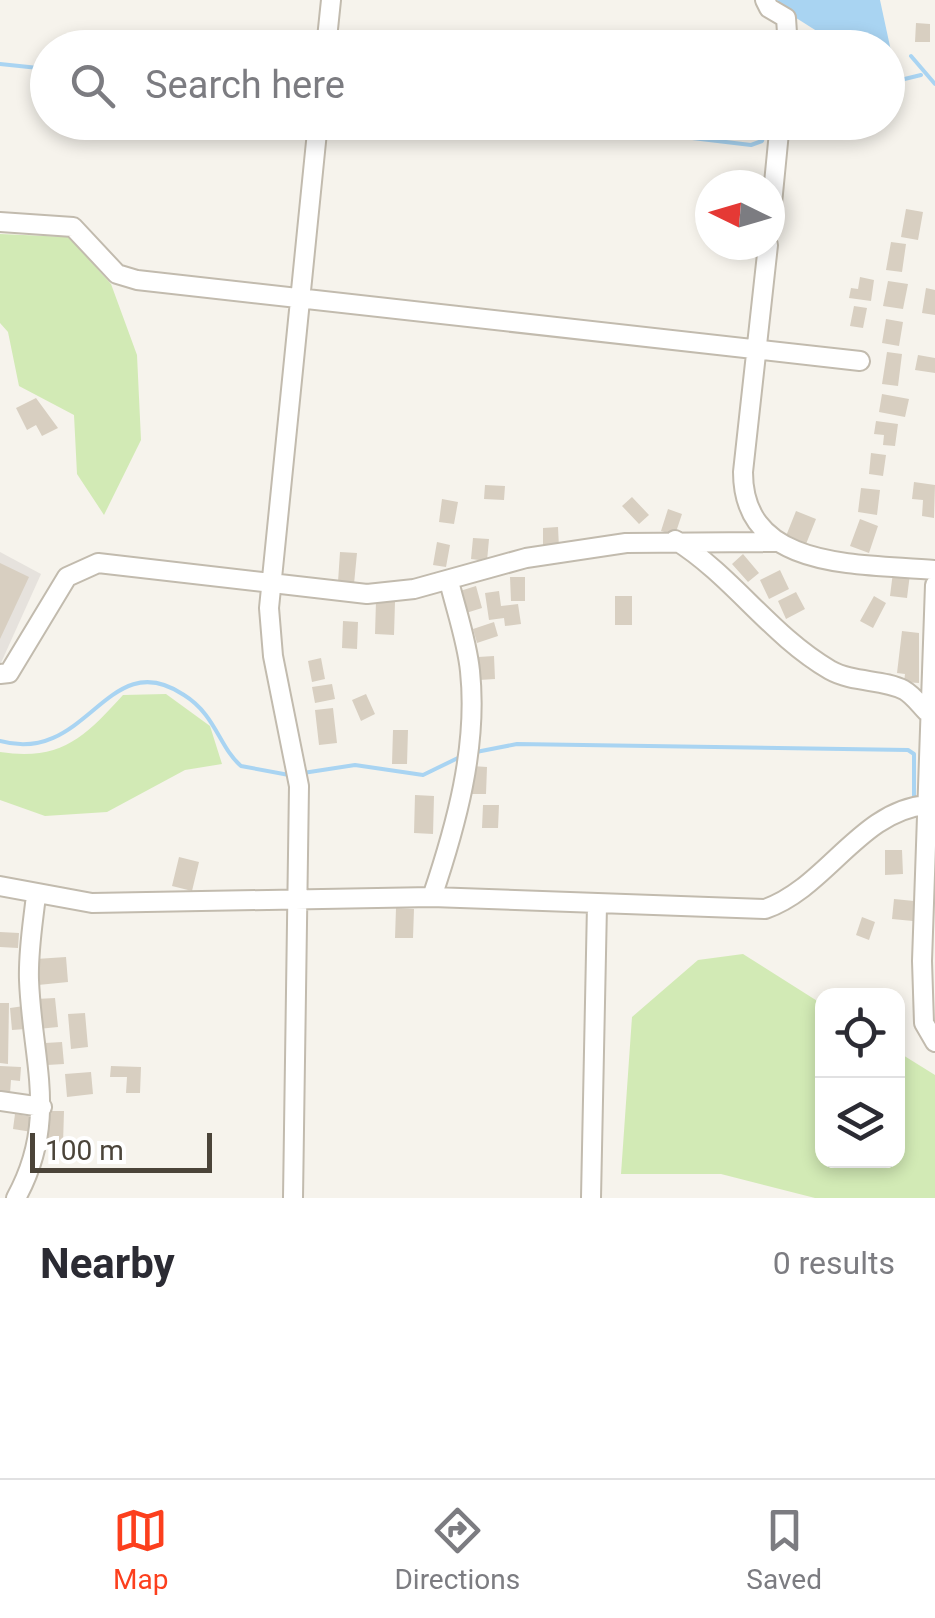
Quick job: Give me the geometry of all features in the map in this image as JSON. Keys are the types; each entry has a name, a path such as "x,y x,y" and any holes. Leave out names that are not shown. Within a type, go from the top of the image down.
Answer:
{"street":[{"path":"328,30 331,0"},
{"path":"765,0 784,30"},
{"path":"293,1198 299,786 273,656 270,584 316,140"},
{"path":"775,170 778,140"},
{"path":"0,222 73,227 124,278 860,361"},
{"path":"767,260 743,490 775,542"},
{"path":"0,674 9,673 67,577 98,563 368,594 448,581 566,550 675,540 775,542 806,556 935,570"},
{"path":"675,540 706,559 775,630 813,659 847,678 902,689 927,712"},
{"path":"432,897 455,830 466,754 470,670 448,581"},
{"path":"935,585 920,811 930,1023 935,1042"},
{"path":"0,886 92,903 432,897 765,909 798,895 877,824 920,811"},
{"path":"16,1198 38,1148 42,1106 29,978 36,895"},
{"path":"591,1198 597,905"},
{"path":"0,1100 14,1106 42,1106"}],"shaded area":[{"path":"0,552 41,574 0,665"}],"green space":[{"path":"0,234 69,237 111,284 137,355 141,440 104,515 77,474 74,415 19,386 8,332 0,323"},
{"path":"166,694 210,726 222,764 185,770 107,812 45,816 0,800 0,752 21,754 55,749 83,734 123,695"},
{"path":"743,954 815,1000 815,1168 905,1168 905,1056 935,1075 935,1198 815,1198 721,1174 621,1174 632,1017 698,960"}],"water":[{"path":"777,0 880,0 886,30 815,30 782,9"}],"building":[{"path":"916,23 930,24 930,42 915,42"},
{"path":"906,209 923,212 918,240 901,237"},
{"path":"891,242 906,244 902,272 886,270"},
{"path":"860,277 874,280 871,301 849,298 851,288 858,289"},
{"path":"888,281 908,284 903,309 883,306"},
{"path":"926,288 935,290 935,315 922,313"},
{"path":"854,306 867,308 863,328 850,326"},
{"path":"886,319 903,322 899,346 882,343"},
{"path":"887,352 902,354 898,386 882,384"},
{"path":"918,355 935,358 935,373 915,370"},
{"path":"882,394 909,399 905,417 879,412"},
{"path":"36,398 58,428 42,436 36,425 27,430 16,408"},
{"path":"876,421 898,424 895,446 883,445 884,435 874,434"},
{"path":"871,453 886,455 883,476 869,474"},
{"path":"914,482 935,485 934,518 922,516 923,500 912,499"},
{"path":"485,485 505,486 504,500 484,499"},
{"path":"861,488 880,490 877,515 858,512"},
{"path":"632,497 649,515 639,524 622,506"},
{"path":"442,499 458,502 454,524 439,522"},
{"path":"668,509 682,514 675,535 661,531"},
{"path":"796,511 816,519 804,549 784,541"},
{"path":"860,519 878,526 869,553 850,546"},
{"path":"558,527 559,548 543,548 543,528"},
{"path":"473,538 489,539 487,561 471,559"},
{"path":"437,542 450,545 446,567 433,565"},
{"path":"340,552 357,553 354,584 338,582"},
{"path":"743,554 759,573 748,582 732,564"},
{"path":"0,563 29,577 0,639"},
{"path":"780,570 789,589 769,599 760,580"},
{"path":"893,572 910,574 907,598 890,596"},
{"path":"510,577 525,577 525,601 511,601"},
{"path":"476,586 482,608 466,613 460,591"},
{"path":"499,591 501,606 518,604 521,624 505,626 504,618 489,620 485,593"},
{"path":"796,592 805,609 786,619 778,601"},
{"path":"615,596 632,596 632,625 615,625"},
{"path":"874,596 886,603 873,628 860,621"},
{"path":"376,601 395,602 394,635 375,634"},
{"path":"343,621 358,622 357,649 342,648"},
{"path":"494,622 498,636 477,643 473,629"},
{"path":"902,631 919,633 919,683 904,682 905,674 897,673"},
{"path":"494,656 495,679 479,680 478,657"},
{"path":"321,658 325,679 312,682 308,661"},
{"path":"332,684 335,699 315,703 312,687"},
{"path":"366,694 375,714 361,721 352,700"},
{"path":"333,708 337,743 319,745 315,710"},
{"path":"393,730 408,730 407,764 392,764"},
{"path":"472,766 487,767 486,794 471,794"},
{"path":"415,795 434,796 433,834 414,833"},
{"path":"483,805 499,805 498,828 482,828"},
{"path":"885,850 902,850 903,874 885,875"},
{"path":"179,857 199,862 192,891 172,886"},
{"path":"894,899 914,901 913,921 892,919"},
{"path":"396,908 414,909 413,938 395,938"},
{"path":"862,917 875,922 869,940 856,935"},
{"path":"0,932 19,933 18,948 0,947"},
{"path":"66,957 68,982 38,985 36,959"},
{"path":"55,998 58,1027 38,1029 36,999"},
{"path":"0,1003 9,1003 8,1064 0,1063"},
{"path":"24,1006 26,1029 12,1030 10,1008"},
{"path":"85,1013 88,1047 71,1049 68,1014"},
{"path":"62,1042 64,1064 47,1065 45,1043"},
{"path":"0,1066 21,1067 20,1081 11,1080 10,1094 0,1093"},
{"path":"111,1066 141,1067 140,1093 126,1093 127,1077 110,1077"},
{"path":"91,1072 93,1094 67,1097 65,1074"},
{"path":"47,1111 64,1111 63,1144 46,1144"},
{"path":"15,1114 34,1117 32,1132 13,1129"}],"waterway":[{"path":"911,56 935,84"},
{"path":"0,64 30,67"},
{"path":"905,79 921,75"},
{"path":"709,140 751,145 762,140"},
{"path":"0,741 30,744 55,737 115,693 135,684 158,683 195,703 241,766 289,775"},
{"path":"476,752 517,744 908,750 914,754 914,804"},
{"path":"303,773 355,765 423,775 462,756"}]}
